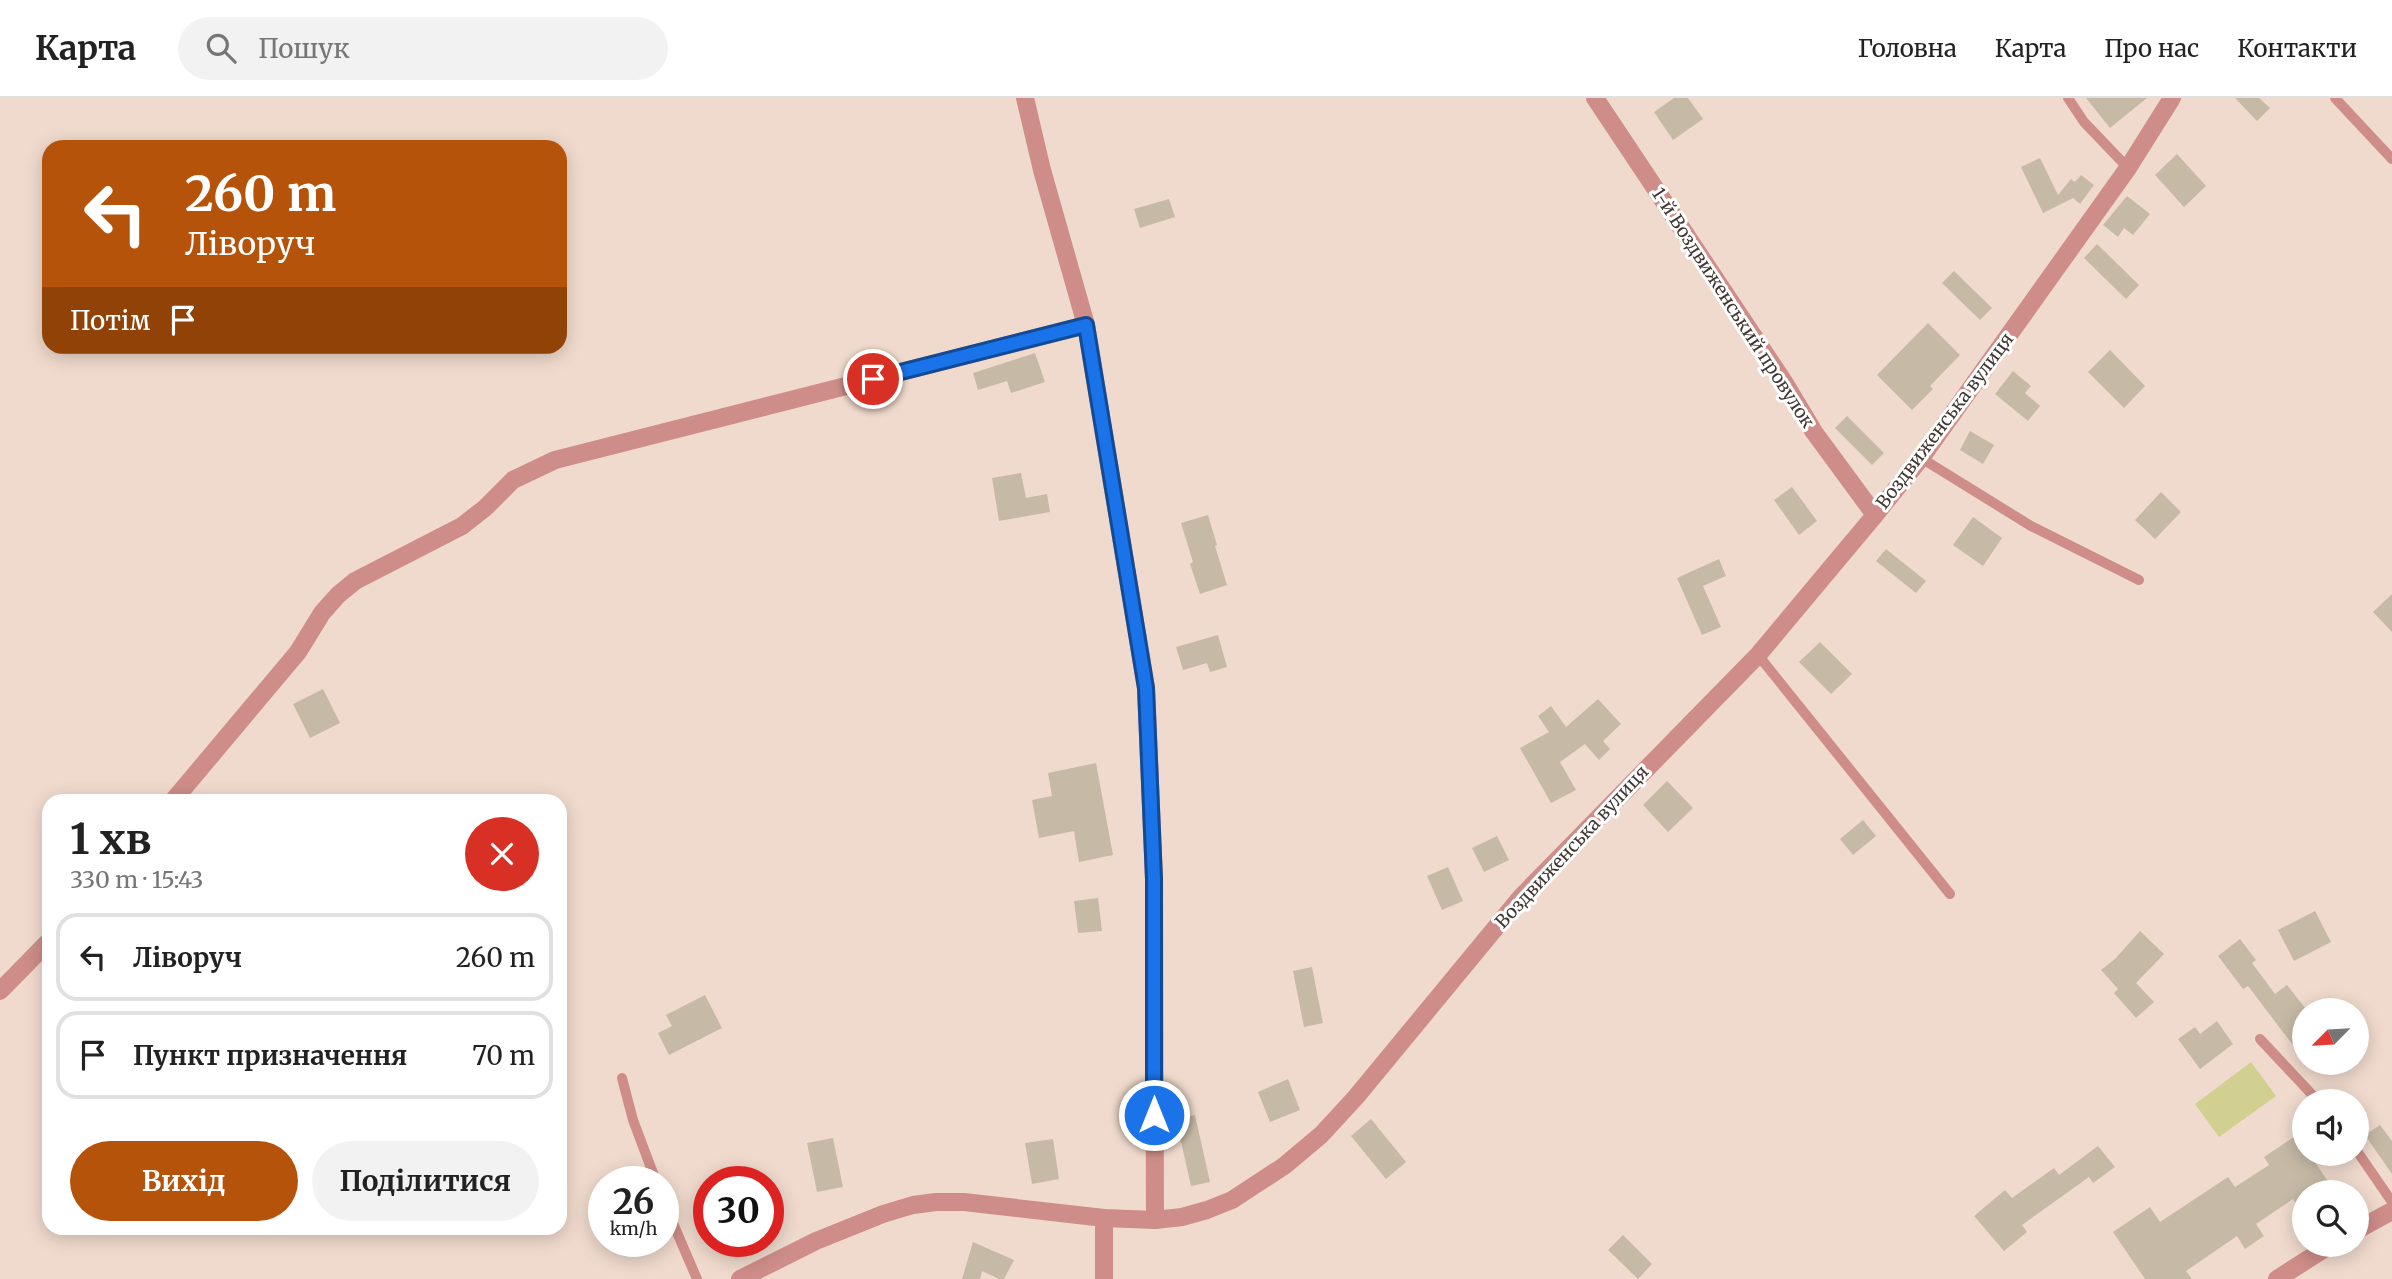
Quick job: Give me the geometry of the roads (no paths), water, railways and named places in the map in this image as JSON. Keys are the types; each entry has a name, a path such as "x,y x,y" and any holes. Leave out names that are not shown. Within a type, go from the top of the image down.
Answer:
{"street":[{"path":"1025,98 1042,170 1086,325 1146,688 1154,879 1154,1220"},
{"name":"1-й Воздвиженський провулок","path":"1595,98 1784,382 1814,432 1875,515"},
{"name":"Воздвиженська вулиця","path":"740,1279 816,1241 913,1205 964,1202 1104,1218 1154,1220 1182,1217 1232,1200 1284,1166 1321,1135 1356,1097 1521,897 1758,655 1875,515 1921,458 2128,168 2172,98"},
{"path":"179,794 298,652 322,613 338,595 355,581 462,526 513,480 533,469 555,460 1086,325"},
{"path":"0,991 42,948"},
{"path":"2369,1223 2392,1211"},
{"path":"1104,1218 1104,1279"},
{"path":"2277,1279 2312,1257"}],"lane":[{"path":"2068,98 2084,122 2128,168"},
{"path":"2335,98 2392,159"},
{"path":"1921,458 2031,526 2139,580"},
{"path":"1758,655 1950,894"},
{"path":"2260,1040 2307,1089"},
{"path":"622,1078 633,1120 650,1166"},
{"path":"2367,1166 2392,1202"},
{"path":"679,1237 697,1279"}]}
